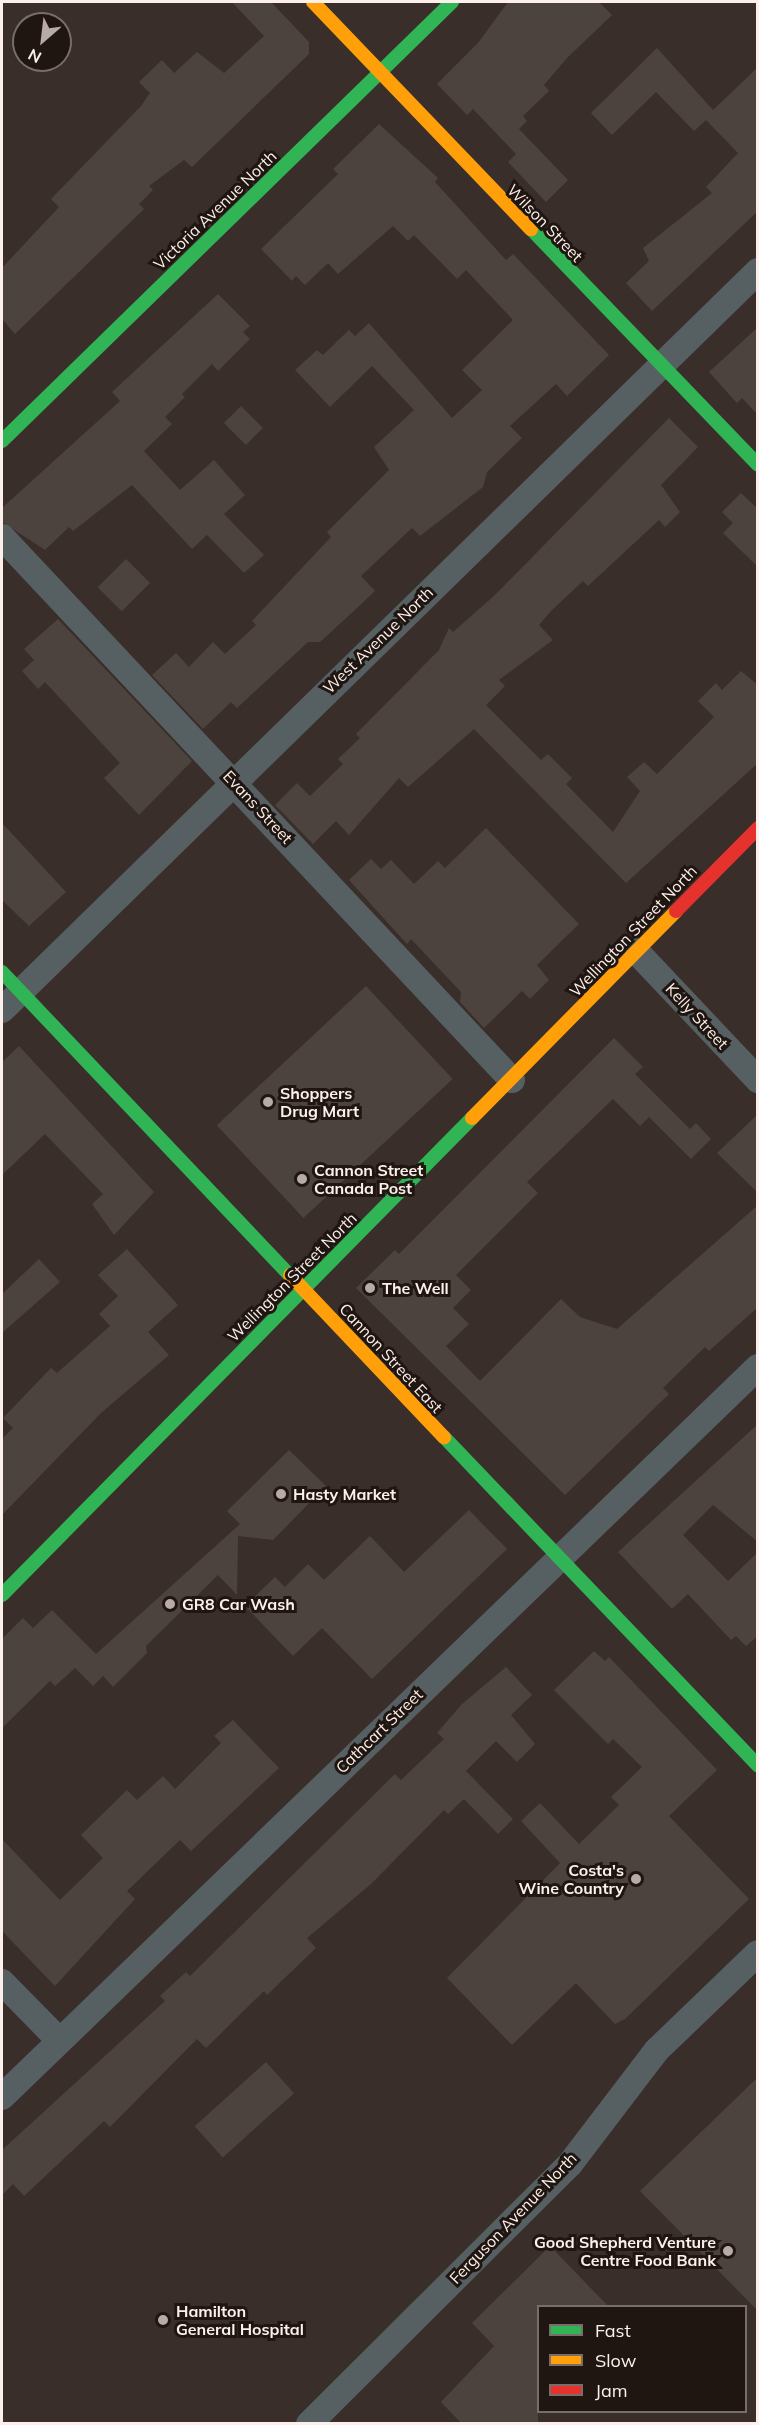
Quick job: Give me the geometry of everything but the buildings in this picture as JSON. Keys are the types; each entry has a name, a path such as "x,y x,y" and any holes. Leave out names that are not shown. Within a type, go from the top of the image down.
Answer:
{"main road":[{"name":"Wilson Street","path":"313,2 378,74 758,465"},
{"name":"Victoria Avenue North","path":"2,441 452,2"},
{"name":"Wellington Street North","path":"2,1595 758,828"},
{"name":"Cannon Street East","path":"2,972 758,1766"}],"street":[{"name":"West Avenue North","path":"2,1010 233,781 758,271"},
{"name":"Evans Street","path":"2,537 512,1080"},
{"name":"Kelly Street","path":"636,951 758,1080"},
{"name":"Cathcart Street","path":"2,2097 58,2039 758,1367"},
{"name":"Ferguson Avenue North","path":"309,2424 570,2164 656,2051 758,1953"},
{"path":"2,1982 58,2039"}],"traffic: fast":[{"path":"2,441 452,2"},
{"path":"531,229 758,465"},
{"path":"2,972 290,1275"},
{"path":"2,1595 472,1118"},
{"path":"444,1437 758,1766"}],"traffic: slow":[{"path":"313,2 531,229"},
{"path":"472,1118 676,911"},
{"path":"290,1275 444,1437"}],"traffic: jam":[{"path":"676,911 758,828"}],"place":[{"name":"Shoppers Drug Mart","path":"268,1102"},
{"name":"Cannon Street Canada Post","path":"302,1179"},
{"name":"The Well","path":"370,1288"},
{"name":"Hasty Market","path":"281,1494"},
{"name":"GR8 Car Wash","path":"170,1604"},
{"name":"Costa's Wine Country","path":"636,1879"},
{"name":"Good Shepherd Venture Centre Food Bank","path":"728,2251"},
{"name":"Hamilton General Hospital","path":"163,2320"}]}
